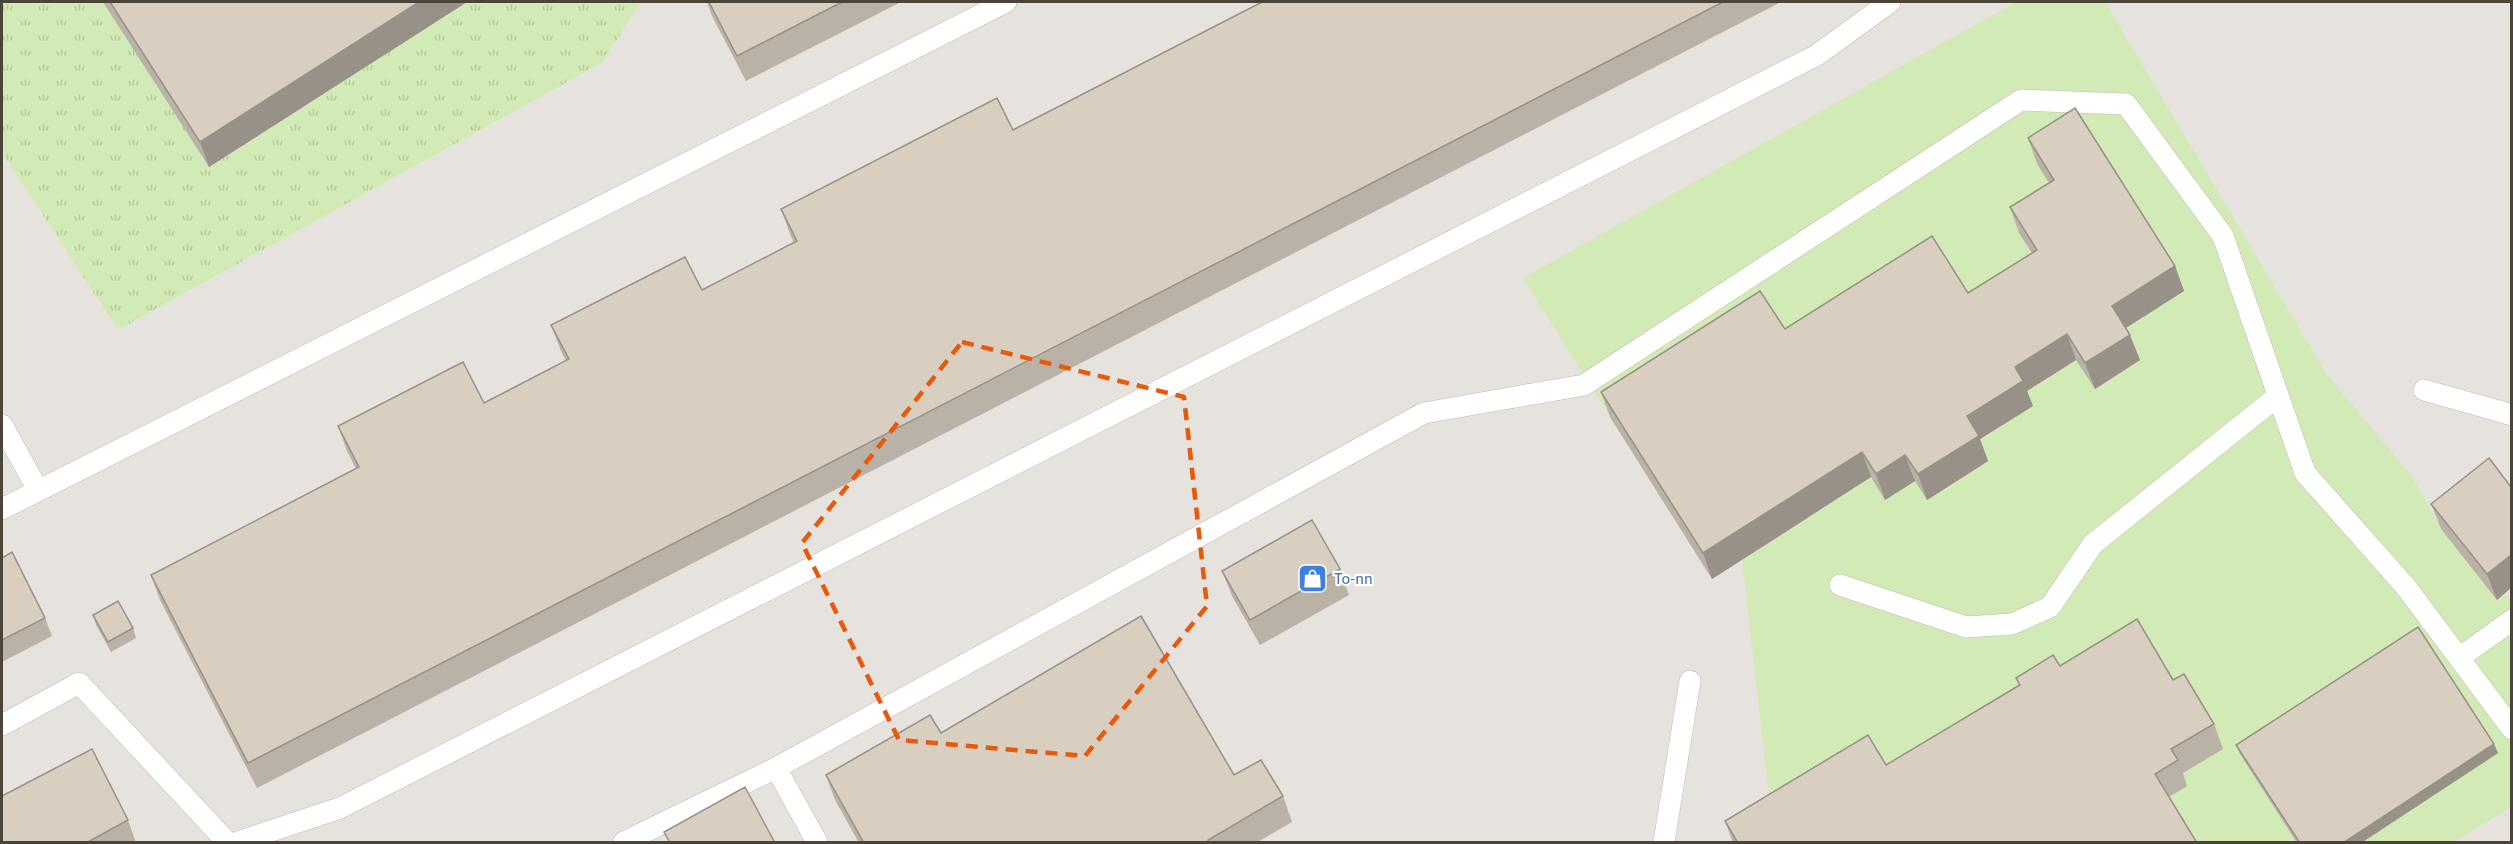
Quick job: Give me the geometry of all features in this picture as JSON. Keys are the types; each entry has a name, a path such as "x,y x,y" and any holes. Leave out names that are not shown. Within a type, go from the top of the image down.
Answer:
{"lane":[{"path":"2,509 1006,2"},
{"path":"238,843 351,803 1817,55 1890,2"},
{"path":"624,843 776,768 1424,413 1584,385 2021,100 2126,104 2223,236 2305,472 2406,587 2511,729"},
{"path":"2424,390 2511,415"},
{"path":"1840,585 1966,627 2012,624 2050,607 2093,544 2278,396"},
{"path":"2,425 38,490"},
{"path":"2459,658 2511,620"},
{"path":"1664,843 1690,681"},
{"path":"2,725 79,683 227,843"},
{"path":"776,768 817,843"}],"highlighted area":[{"path":"962,342 1184,397 1207,606 1085,756 899,740 802,543"}],"shaded area":[{"path":"641,2 2511,2 2511,842 2,842 2,153 118,330 602,63"}],"green space":[{"path":"2,2 641,2 602,63 118,330 2,153"},
{"path":"2016,2 2105,2 2327,375 2411,475 2441,529 2497,599 2505,593 2511,602 2511,807 2453,842 1740,842 1772,823 1742,559 1712,579 1523,278"}],"building":[{"path":"110,2 419,2 200,142"},
{"path":"709,2 842,2 737,56"},
{"path":"1262,2 1723,2 248,763 151,575 359,467 338,426 463,362 484,403 569,359 551,325 685,257 702,290 797,241 781,209 997,98 1013,130"},
{"path":"2075,108 2175,266 2112,306 2130,335 2085,363 2067,334 2015,367 2023,381 1967,416 1979,436 1918,474 1905,455 1876,474 1862,452 1703,553 1601,392 1760,291 1785,329 1932,236 1968,293 2037,250 2010,207 2054,180 2028,138"},
{"path":"2489,458 2511,487 2511,555 2487,574 2431,504"},
{"path":"1312,520 1340,569 1250,620 1222,571"},
{"path":"12,552 45,618 2,640 2,558"},
{"path":"118,601 133,628 108,642 93,615"},
{"path":"1141,616 1234,775 1261,760 1283,796 1208,840 1209,843 864,843 826,775 930,715 941,733"},
{"path":"2137,619 2173,680 2184,674 2214,724 2171,749 2178,760 2155,774 2197,843 1738,843 1725,821 1868,735 1886,765 2020,685 2016,678 2053,655 2060,666"},
{"path":"2418,627 2494,744 2343,843 2300,843 2236,745"},
{"path":"92,749 128,820 86,843 2,843 2,796"},
{"path":"745,787 775,843 670,843 664,832"}],"place":[{"name":"To-nn","path":"1313,579"}]}
